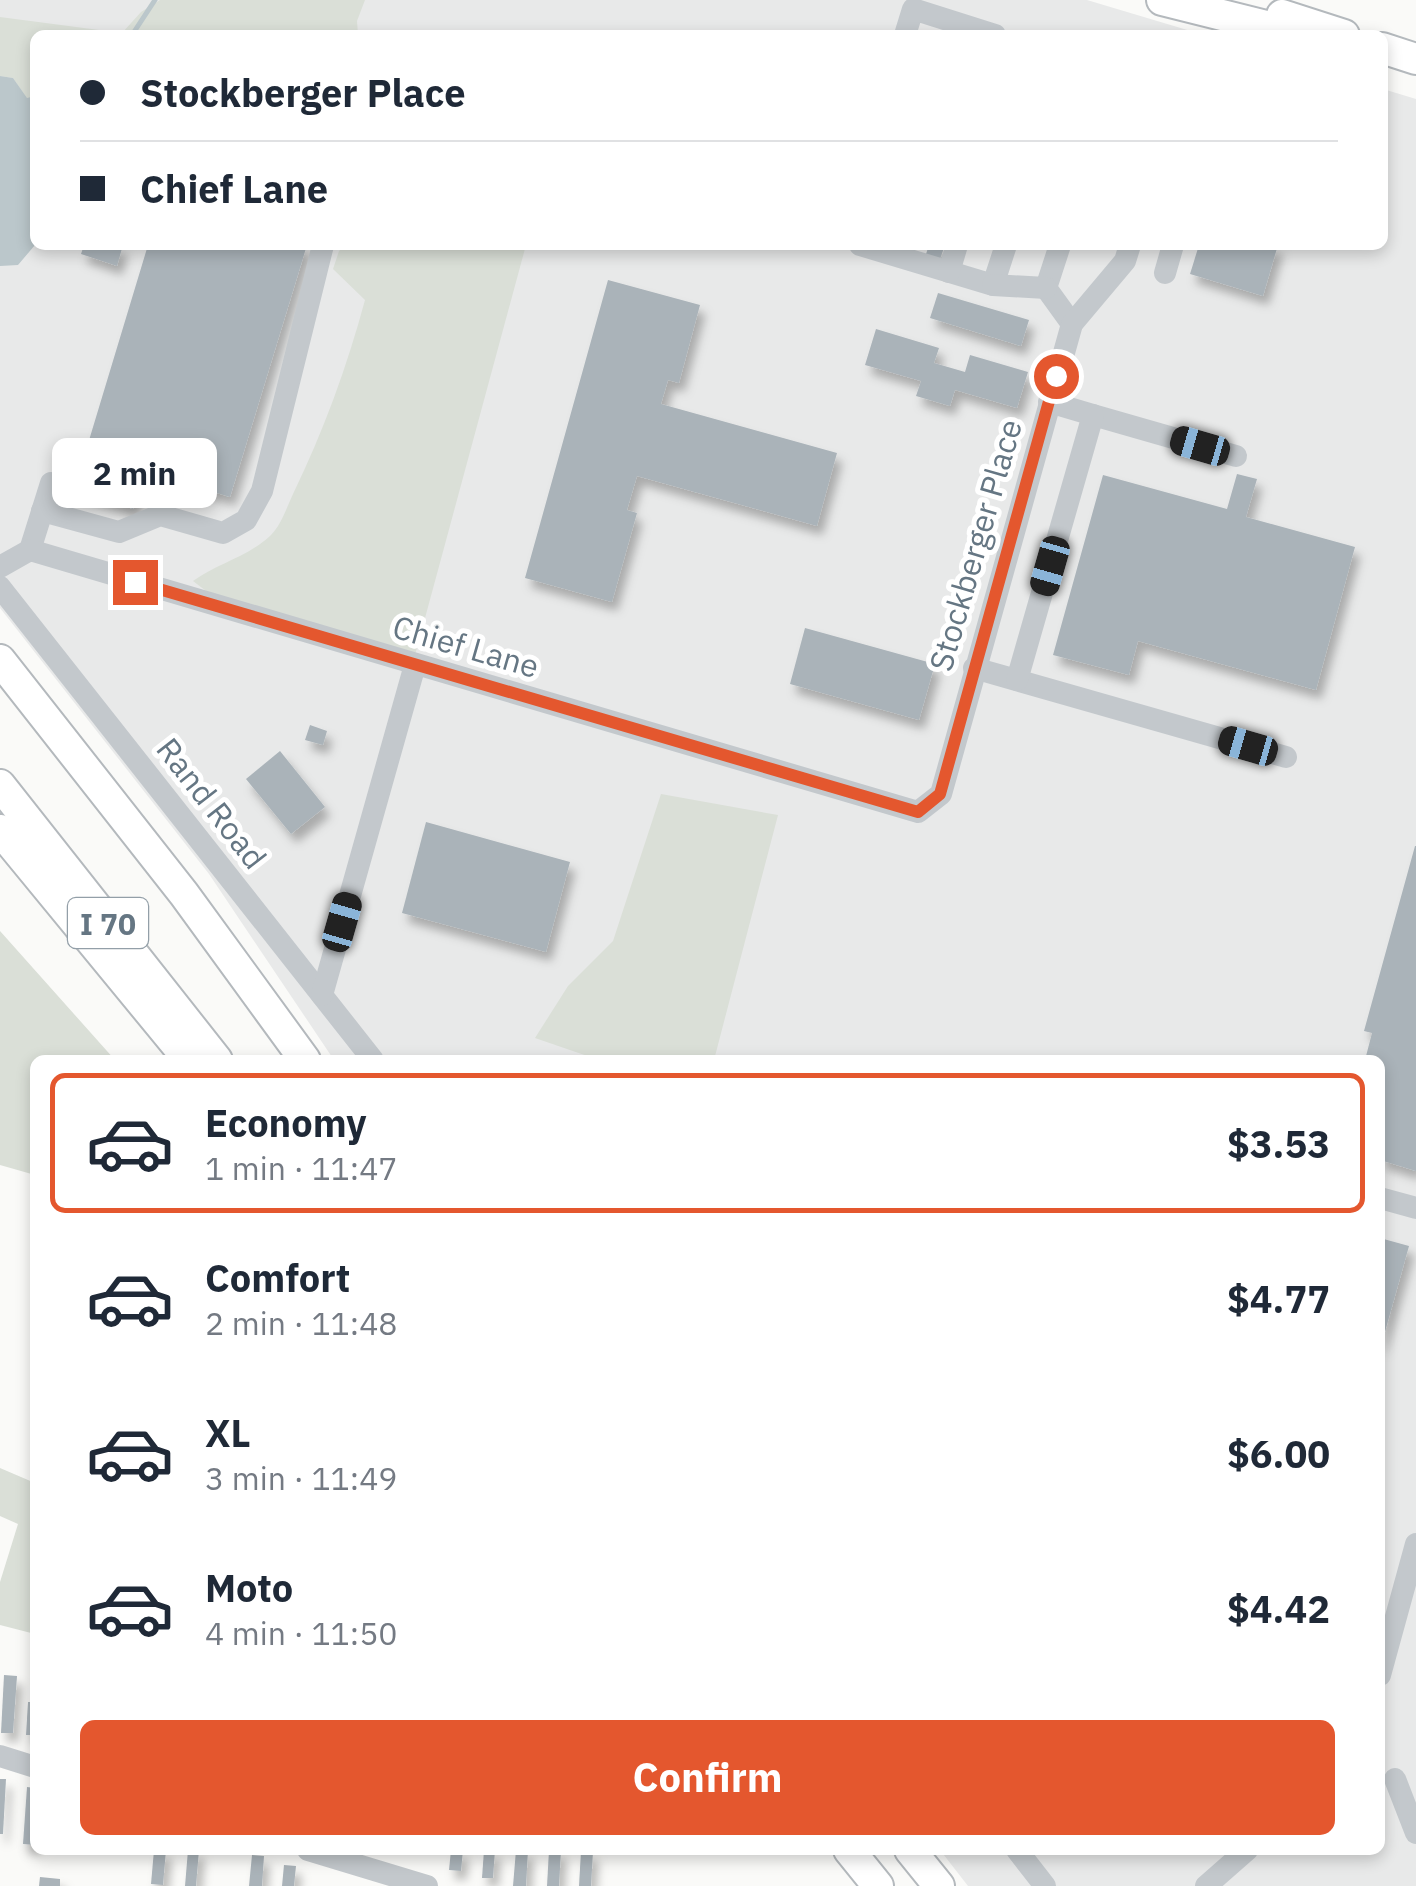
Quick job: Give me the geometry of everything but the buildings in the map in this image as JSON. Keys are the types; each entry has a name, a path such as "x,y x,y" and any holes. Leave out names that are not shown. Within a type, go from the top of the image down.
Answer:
{"highway":[{"path":"1162,0 1282,30"},
{"path":"1236,0 1329,30"},
{"path":"1388,54 1416,61"},
{"name":"I 70","path":"0,660 184,894 301,1055"},
{"name":"I 70","path":"0,785 212,1055"},
{"path":"0,830 185,1055"},
{"path":"853,1855 878,1886"},
{"path":"914,1855 938,1886"}],"street":[{"path":"907,30 913,9 975,30"},
{"path":"42,511 119,532 160,515 223,533 246,520 262,491 322,250"},
{"path":"949,272 956,250"},
{"path":"994,286 1005,250"},
{"path":"1046,288 1058,250"},
{"name":"Stockberger Place","path":"918,812 940,794 1072,324 1125,261 1128,250"},
{"path":"1165,273 1172,250"},
{"path":"915,253 949,272 994,286 1046,288"},
{"path":"1046,288 1072,324"},
{"path":"1049,402 1236,456"},
{"path":"1017,680 1093,415"},
{"path":"0,568 30,550 51,484"},
{"name":"Chief Lane","path":"30,550 918,812"},
{"name":"Rand Road","path":"0,587 369,1055"},
{"path":"322,996 415,664"},
{"path":"974,668 1286,757"},
{"path":"1385,1199 1416,1208"},
{"path":"1385,1657 1416,1544"},
{"path":"0,1756 30,1765"},
{"path":"1397,1780 1416,1834"},
{"path":"324,1855 426,1886"},
{"path":"1021,1855 1045,1886"},
{"path":"1206,1886 1241,1855"}],"shaded area":[{"path":"0,0 1087,0 1187,30 30,30 30,250 1388,250 1388,91 1416,99 1416,1886 968,1886 944,1855 1385,1855 1385,1055 331,1055 209,874 0,608"},
{"path":"160,0 365,0 358,30 125,30 141,12"},
{"path":"0,17 99,30 30,30 27,99 13,78 0,76"},
{"path":"0,76 13,78 30,97 31,250 18,265 0,266"},
{"path":"525,250 415,655 210,594 193,581 271,535 304,471 334,399 365,300 333,269 339,251"},
{"path":"661,794 778,815 715,1055 584,1055 535,1038 568,986 613,941"},
{"path":"0,931 111,1055 30,1055 30,1174 0,1165"},
{"path":"0,1468 30,1481 30,1633 0,1625 0,1582 18,1524 0,1516"}],"waterway":[{"path":"135,30 155,0"}],"route":[{"path":"135,582 918,812 940,794 1056,376"}]}
